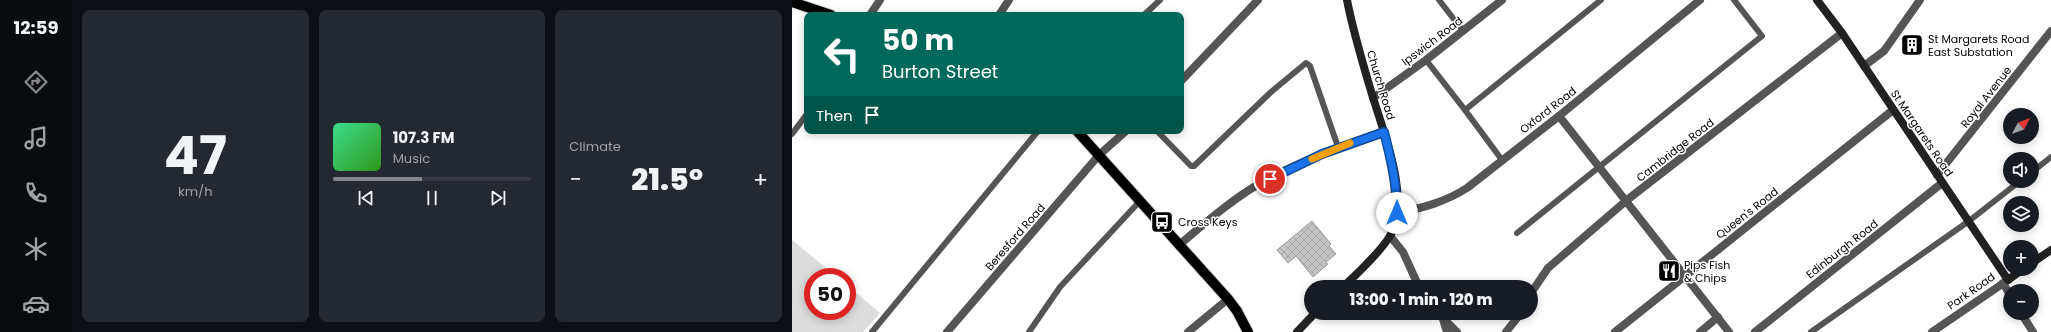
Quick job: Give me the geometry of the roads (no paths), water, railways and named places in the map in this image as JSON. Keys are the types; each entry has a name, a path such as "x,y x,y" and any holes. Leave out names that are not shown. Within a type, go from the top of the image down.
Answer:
{"main road":[{"path":"792,2 822,12"},
{"path":"1080,134 1139,202 1228,299 1237,311 1248,332"}],"street":[{"path":"872,12 880,0"},
{"path":"1002,12 1009,0"},
{"path":"1184,78 1258,0"},
{"name":"Church Road","path":"1347,0 1357,44 1393,165 1397,195 1397,213 1390,236"},
{"name":"Ipswich Road","path":"1373,98 1426,60 1502,0"},
{"name":"Oxford Road","path":"1397,213 1422,208 1451,198 1467,188 1559,116 1700,0"},
{"name":"St Margarets Road","path":"1817,0 1842,33 1969,221 2005,281"},
{"path":"1864,66 1884,51 1920,0"},
{"name":"Royal Avenue","path":"1937,175 2051,31"},
{"name":"Cambridge Road","path":"1538,282 1548,268 1627,200 1842,33"},
{"name":"Queen's Road","path":"1615,332 1893,110"},
{"path":"1559,116 1627,200 1729,332"},
{"path":"1179,245 1217,213 1257,185 1338,147 1384,132"},
{"name":"Beresford Road","path":"947,332 1099,155 1123,134"},
{"name":"Edinburgh Road","path":"1755,332 1942,183"},
{"path":"1349,280 1390,236 1403,252 1416,280"},
{"path":"2039,258 2051,250"},
{"name":"Park Road","path":"1932,332 2012,276"},
{"path":"1188,332 1228,299"},
{"path":"1700,332 1718,317"},
{"path":"1297,332 1308,320"},
{"path":"1442,320 1447,332"},
{"path":"1444,320 1457,332"},
{"path":"1506,332 1515,320"},
{"path":"2025,320 2033,332"}],"lane":[{"path":"1147,12 1160,0"},
{"path":"1439,0 1464,31"},
{"path":"1465,110 1601,0"},
{"path":"1517,233 1599,165 1762,36 1734,0"},
{"path":"1426,60 1502,160"},
{"path":"1160,134 1191,166 1194,166 1271,92 1306,63 1310,66 1338,147"},
{"path":"792,134 804,118"},
{"path":"872,332 1036,134"},
{"path":"2039,166 2051,157"},
{"path":"1811,332 1969,221 2011,188"},
{"path":"1029,332 1060,287 1139,202"}],"place":[{"name":"St Margarets Road East Substation","path":"1912,45"},
{"name":"Cross Keys","path":"1162,222"},
{"name":"Pips Fish & Chips","path":"1669,271"}]}
